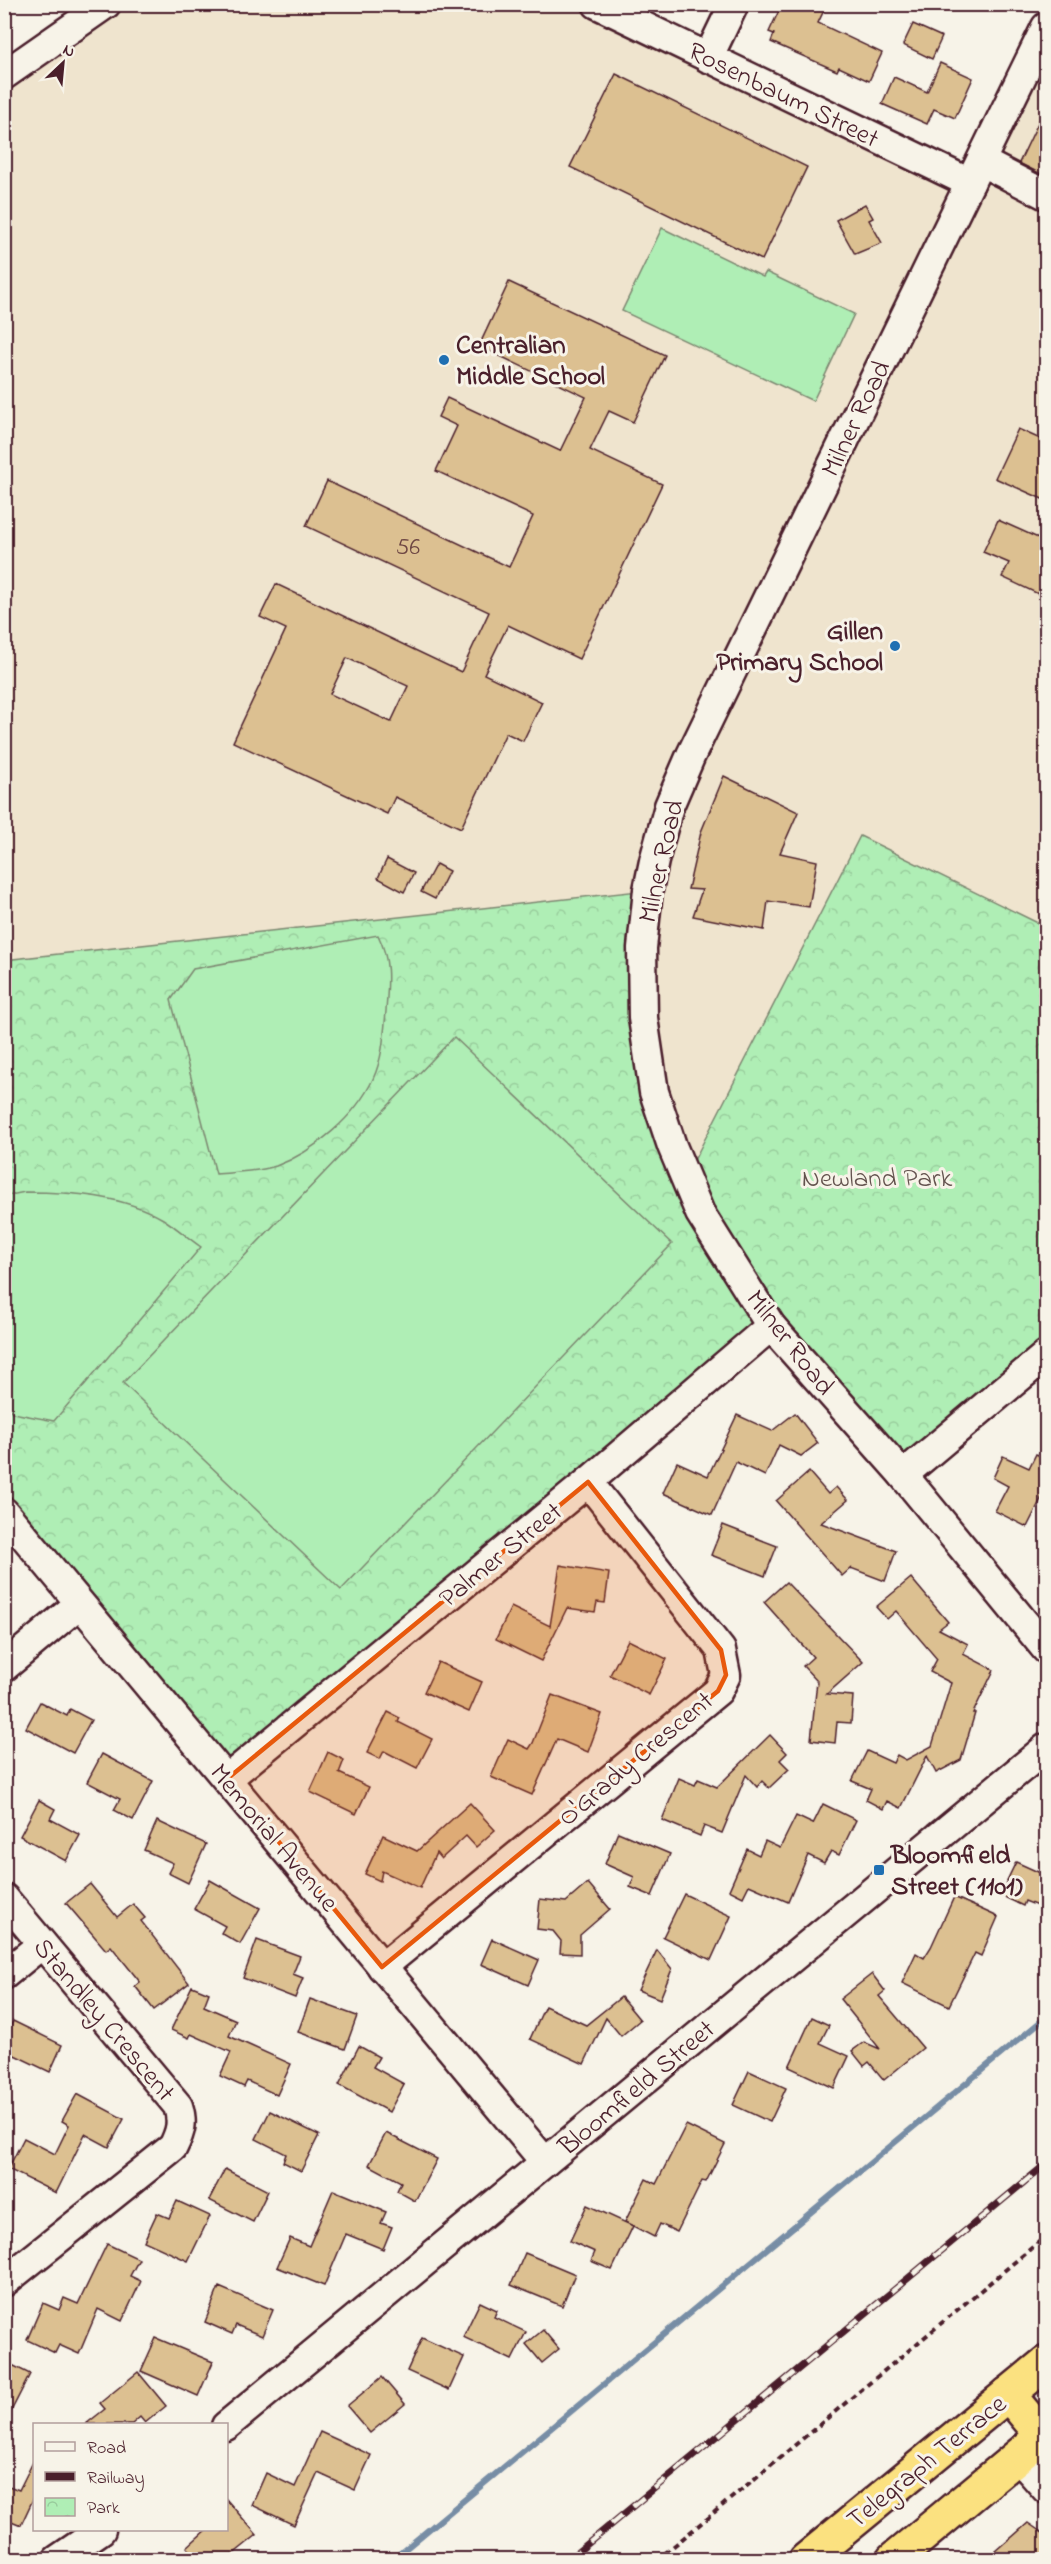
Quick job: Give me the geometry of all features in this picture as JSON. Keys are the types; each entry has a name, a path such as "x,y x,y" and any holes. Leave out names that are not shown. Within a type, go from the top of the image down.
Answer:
{"highway":[{"name":"Telegraph Terrace","path":"806,2559 1047,2362"},
{"path":"1008,2394 1045,2435"},
{"name":"Telegraph Terrace","path":"892,2559 1045,2435"}],"street":[{"path":"4,75 106,4"},
{"name":"Rosenbaum Street","path":"597,4 708,58 976,173 1047,195"},
{"path":"708,58 734,4"},
{"name":"Milner Road","path":"1045,34 691,755 669,806 648,890 642,948 643,1018 654,1092 672,1146 700,1213 771,1326 903,1475 1047,1649"},
{"name":"Palmer Street","path":"226,1779 588,1482 771,1326"},
{"path":"903,1475 1047,1355"},
{"name":"O'Grady Crescent","path":"382,1967 717,1691 726,1675 722,1650 588,1482"},
{"name":"Memorial Avenue","path":"4,1512 545,2162"},
{"path":"4,1666 79,1604"},
{"name":"Bloomfield Street","path":"228,2424 1047,1748"},
{"name":"Standley Crescent","path":"4,1898 178,2106 183,2120 173,2146 4,2282"},
{"path":"4,1975 42,1944"},
{"path":"1018,2457 1047,2489"},
{"path":"57,2559 98,2531"}],"path":[{"path":"657,2559 1047,2235"}],"highlighted area":[{"path":"588,1482 721,1650 726,1675 718,1691 382,1967 227,1779"}],"shaded area":[{"name":"Centralian Middle School","path":"107,5 597,5 970,183 1046,40 1046,927 860,836 685,1178 654,1092 648,890 5,960 5,75"}],"green space":[{"path":"662,228 763,277 766,272 854,314 813,401 622,311"},
{"name":"Newland Park","path":"860,836 1046,927 1046,1355 903,1475 771,1326 227,1779 5,1512 4,960 648,890 643,1018 685,1178"},
{"path":"378,935 387,963 386,1011 379,1062 366,1093 345,1119 305,1152 262,1170 216,1174 171,1000 193,969"},
{"path":"454,1037 672,1244 341,1590 123,1383"},
{"path":"25,1192 96,1196 131,1205 173,1225 201,1247 54,1421 13,1413 5,1403 5,1196"}],"building":[{"path":"782,4 827,4 818,23 882,53 869,81 839,67 837,71 771,42 774,34 769,32"},
{"path":"913,24 942,37 932,59 903,45"},
{"path":"940,63 973,78 955,118 934,109 927,124 882,104 894,77 927,92"},
{"path":"616,74 807,167 762,260 570,167"},
{"path":"1047,104 1047,177 1019,163"},
{"path":"865,204 873,218 869,220 882,243 855,254 836,220"},
{"name":"Centralian Middle School","path":"509,282 665,355 633,422 609,411 590,450 662,484 579,659 508,625 484,674 542,702 523,741 506,733 461,828 395,797 387,814 233,742 286,629 260,617 276,584 461,672 489,612 306,526 327,481 509,567 533,516 436,471 457,426 438,417 447,398 560,451 586,397 479,346","holes":["347,658 408,686 391,722 330,694"]},
{"path":"1018,429 1047,442 1047,501 995,478"},
{"path":"998,520 1047,542 1047,598 1002,577 1009,563 983,552"},
{"path":"724,776 798,812 780,853 817,861 809,907 768,901 764,930 693,916 702,890 688,889 701,832"},
{"path":"387,859 414,873 404,892 378,878"},
{"path":"436,864 449,871 435,899 421,892"},
{"path":"795,1413 818,1443 801,1456 779,1445 765,1476 736,1462 712,1515 663,1493 677,1462 708,1476 737,1415 772,1431"},
{"path":"1036,1454 1047,1459 1047,1487 1027,1527 995,1511 1008,1486 993,1478 1003,1456 1029,1468"},
{"path":"809,1472 828,1494 836,1487 848,1500 821,1523 896,1551 885,1581 851,1568 842,1576 776,1501"},
{"path":"723,1525 777,1546 765,1576 711,1555"},
{"path":"560,1565 609,1573 605,1603 597,1602 595,1612 567,1608 541,1661 496,1639 511,1607 550,1626"},
{"path":"911,1578 948,1622 939,1629 968,1644 963,1654 994,1670 973,1713 975,1713 961,1760 936,1773 927,1756 901,1808 887,1801 883,1809 866,1800 871,1789 852,1781 867,1751 893,1763 897,1755 906,1760 932,1746 951,1683 930,1672 937,1659 896,1611 887,1619 876,1607"},
{"path":"786,1582 863,1662 827,1694 853,1696 851,1723 837,1722 835,1743 811,1740 817,1681 803,1666 813,1657 764,1602"},
{"path":"628,1640 667,1659 649,1695 610,1675"},
{"path":"438,1662 482,1682 469,1712 424,1692"},
{"path":"552,1695 602,1714 588,1752 557,1739 532,1795 491,1777 508,1739 529,1749"},
{"path":"40,1702 67,1716 70,1709 91,1720 73,1753 26,1728"},
{"path":"388,1712 400,1718 398,1722 432,1739 417,1768 384,1751 380,1759 367,1753"},
{"path":"770,1735 787,1753 780,1760 789,1769 769,1788 762,1781 757,1787 746,1775 722,1833 704,1826 700,1836 662,1820 679,1778 695,1785 698,1779 717,1787"},
{"path":"328,1752 344,1760 339,1773 369,1787 356,1814 310,1792"},
{"path":"102,1754 153,1781 133,1820 114,1810 120,1799 87,1782"},
{"path":"39,1800 55,1809 50,1819 80,1835 66,1861 20,1836"},
{"path":"470,1803 495,1830 476,1847 466,1836 441,1859 436,1853 420,1888 382,1871 380,1881 365,1874 383,1835 417,1851"},
{"path":"823,1804 856,1820 839,1855 831,1851 824,1863 808,1855 788,1902 749,1885 743,1897 729,1890 747,1849 759,1855 765,1841 780,1848 796,1816 813,1824"},
{"path":"157,1821 206,1844 188,1883 168,1873 173,1863 144,1850"},
{"path":"618,1832 670,1854 652,1896 630,1887 634,1877 605,1864"},
{"path":"1016,1862 1047,1876 1047,1910 1025,1901 1023,1906 1000,1895"},
{"path":"210,1880 260,1908 240,1944 221,1933 225,1926 194,1909"},
{"path":"588,1883 610,1909 580,1935 580,1954 560,1953 561,1941 553,1931 537,1929 540,1899 566,1902"},
{"path":"90,1884 117,1917 133,1904 145,1918 141,1921 189,1983 154,2010 135,1986 140,1982 111,1946 106,1950 66,1903"},
{"path":"684,1894 731,1916 711,1960 663,1937"},
{"path":"954,1897 998,1917 981,1956 975,1953 949,2006 902,1983 916,1953 924,1958 931,1947"},
{"path":"492,1939 539,1960 528,1985 481,1964"},
{"path":"257,1940 300,1956 293,1974 303,1978 295,1998 243,1978"},
{"path":"657,1950 672,1969 660,1999 638,1990"},
{"path":"872,1974 885,1991 879,1996 923,2048 884,2080 869,2062 864,2066 852,2051 864,2042 880,2049 840,1999"},
{"path":"192,1986 209,1993 204,2006 236,2020 229,2036 291,2064 277,2095 247,2081 244,2087 220,2076 231,2052 191,2034 189,2038 171,2030"},
{"path":"621,1997 640,2020 621,2036 606,2018 584,2064 530,2039 545,2006 586,2025"},
{"path":"310,1999 357,2016 345,2049 298,2032"},
{"path":"812,2017 829,2025 820,2043 849,2056 834,2088 789,2067"},
{"path":"13,2021 62,2045 50,2072 4,2050 4,2040"},
{"path":"359,2046 379,2057 373,2067 404,2084 389,2112 339,2085"},
{"path":"749,2071 786,2088 770,2122 733,2105"},
{"path":"77,2094 124,2119 109,2147 85,2134 56,2193 8,2169 24,2138 55,2154 69,2125 62,2121"},
{"path":"270,2111 319,2135 301,2171 283,2162 286,2154 256,2139"},
{"path":"686,2125 725,2144 706,2182 702,2181 677,2232 660,2224 654,2237 625,2222 646,2179 656,2184"},
{"path":"386,2133 437,2159 415,2201 397,2191 401,2182 369,2165"},
{"path":"225,2169 268,2191 253,2222 209,2200"},
{"path":"333,2190 386,2212 381,2223 392,2227 383,2249 346,2234 324,2286 277,2267 290,2238 309,2246"},
{"path":"177,2201 210,2216 188,2261 144,2241 157,2213 169,2218"},
{"path":"587,2205 633,2226 612,2270 591,2261 595,2252 570,2241"},
{"path":"107,2244 139,2259 130,2276 141,2281 122,2321 98,2309 79,2354 59,2345 55,2353 27,2340 43,2303 59,2310 64,2298 78,2304"},
{"path":"525,2253 575,2274 562,2306 511,2285"},
{"path":"219,2287 273,2310 262,2336 236,2325 232,2334 205,2322"},
{"path":"480,2302 497,2310 494,2317 526,2332 512,2360 463,2337"},
{"path":"543,2330 559,2349 542,2363 526,2344"},
{"path":"156,2338 213,2362 198,2396 141,2371"},
{"path":"422,2338 464,2357 449,2390 407,2371"},
{"path":"4,2361 30,2374 4,2425"},
{"path":"138,2372 166,2406 145,2423 140,2417 133,2423 87,2423 105,2409 100,2403"},
{"path":"382,2377 405,2404 370,2433 347,2406"},
{"path":"320,2432 371,2455 355,2490 318,2473 294,2525 252,2505 266,2473 295,2487"},
{"path":"33,2462 33,2499 21,2525 4,2518 4,2484 19,2490"},
{"path":"228,2501 257,2535 227,2559 198,2559 187,2547 205,2531 228,2531"},
{"path":"1028,2523 1047,2536 1047,2559 987,2559"}],"waterway":[{"path":"392,2560 1046,2017"}],"railway":[{"path":"568,2560 1046,2164"}],"place":[{"name":"Centralian Middle School","path":"444,360"},
{"name":"Gillen Primary School","path":"895,646"},
{"name":"Bloomfield Street (1101)","path":"879,1870"}]}
